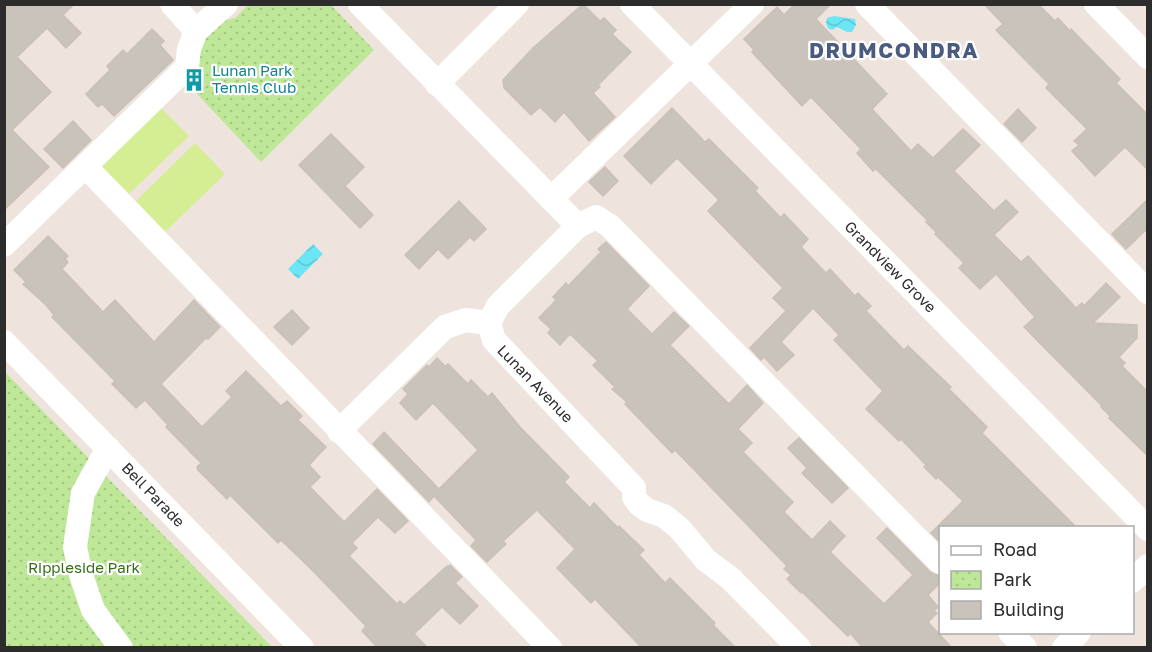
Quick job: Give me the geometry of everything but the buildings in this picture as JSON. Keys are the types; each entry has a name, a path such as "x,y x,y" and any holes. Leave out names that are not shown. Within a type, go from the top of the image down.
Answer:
{"street":[{"path":"172,4 196,31"},
{"path":"4,245 187,67 189,49 196,31 226,4"},
{"path":"360,4 578,226"},
{"path":"437,84 517,4"},
{"name":"Grandview Grove","path":"632,4 1148,529"},
{"path":"551,199 692,65 752,4"},
{"path":"867,4 1148,292"},
{"path":"1096,4 1148,57"},
{"path":"86,167 550,648"},
{"path":"339,431 446,327 466,320 489,323 498,306 578,226 596,217 610,226 939,561"},
{"name":"Lunan Avenue","path":"489,323 494,340 634,488 634,497 639,504 647,510 664,516 691,541 706,560 730,579 798,648"},
{"name":"Bell Parade","path":"4,342 302,648"},
{"path":"108,448 83,493 75,547 81,575 93,610 121,648"},
{"path":"1134,579 1148,566"},
{"path":"1011,634 1025,648"},
{"path":"1064,648 1078,634"}],"green space":[{"path":"248,5 331,5 374,50 261,162 184,80 203,35 217,22 235,18"},
{"path":"160,107 189,136 129,194 100,165"},
{"path":"195,143 225,174 165,232 136,201"},
{"name":"Rippleside Park","path":"5,372 272,647 5,647"}],"water":[{"path":"834,16 855,19 856,25 852,32 837,27 832,30 828,28 827,18"},
{"path":"313,244 323,254 298,279 288,269"}],"place":[{"name":"Lunan Park Tennis Club","path":"194,80"}],"district":[{"name":"DRUMCONDRA","path":"894,51"}]}
